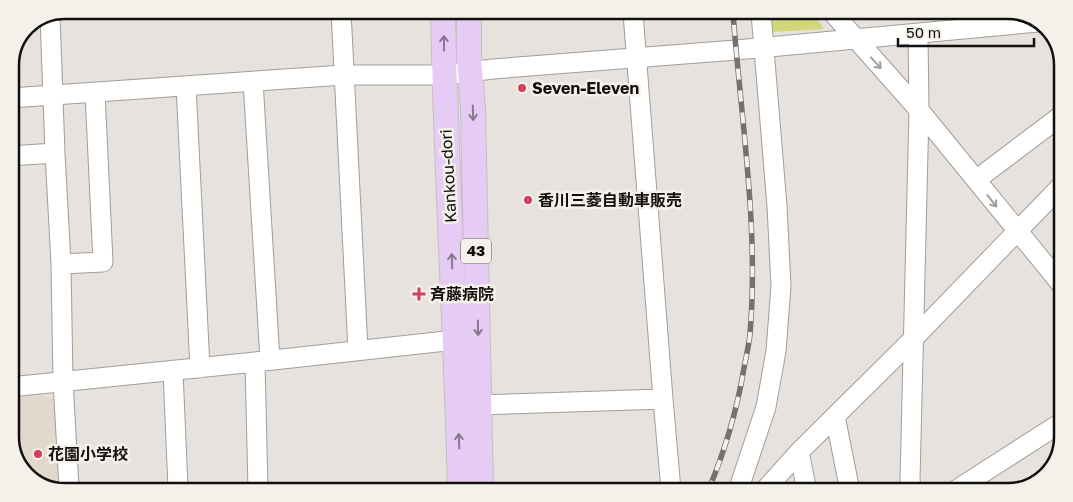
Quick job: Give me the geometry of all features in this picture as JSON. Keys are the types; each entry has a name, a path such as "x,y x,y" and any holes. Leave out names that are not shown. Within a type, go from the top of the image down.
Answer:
{"main road":[{"name":"Kankou-dori","path":"443,19 445,122 460,483"},
{"name":"Kankou-dori","path":"469,19 481,483"}],"street":[{"path":"341,19 358,350"},
{"path":"633,19 670,483"},
{"path":"746,483 766,407 776,351 780,286 777,206 762,19"},
{"path":"838,19 919,110 1054,277"},
{"path":"50,21 69,483"},
{"path":"19,97 343,75 444,75 493,69 855,40 1020,21"},
{"path":"910,483 919,110 918,34"},
{"path":"253,81 263,361 258,483"},
{"path":"186,86 200,368"},
{"path":"61,264 103,262 95,93"},
{"path":"976,180 1054,121"},
{"path":"19,155 55,153"},
{"path":"771,483 798,452 913,339 1054,193"},
{"path":"19,386 455,340"},
{"path":"173,371 178,483"},
{"path":"479,405 663,399"},
{"path":"835,416 848,483"},
{"path":"979,483 1054,428"},
{"path":"798,452 805,483"}],"shaded area":[{"name":"花園小学校","path":"44,395 54,399 57,404 63,483 47,480 37,474 32,470 21,452 19,440 19,397"}],"green space":[{"path":"771,19 817,19 824,29 772,32"}],"railway":[{"path":"711,483 730,430 750,338 752,294 751,214 734,19"}],"place":[{"name":"Seven-Eleven","path":"522,88"},
{"name":"香川三菱自動車販売","path":"528,200"},
{"name":"斉藤病院","path":"419,294"},
{"name":"花園小学校","path":"38,454"}]}
